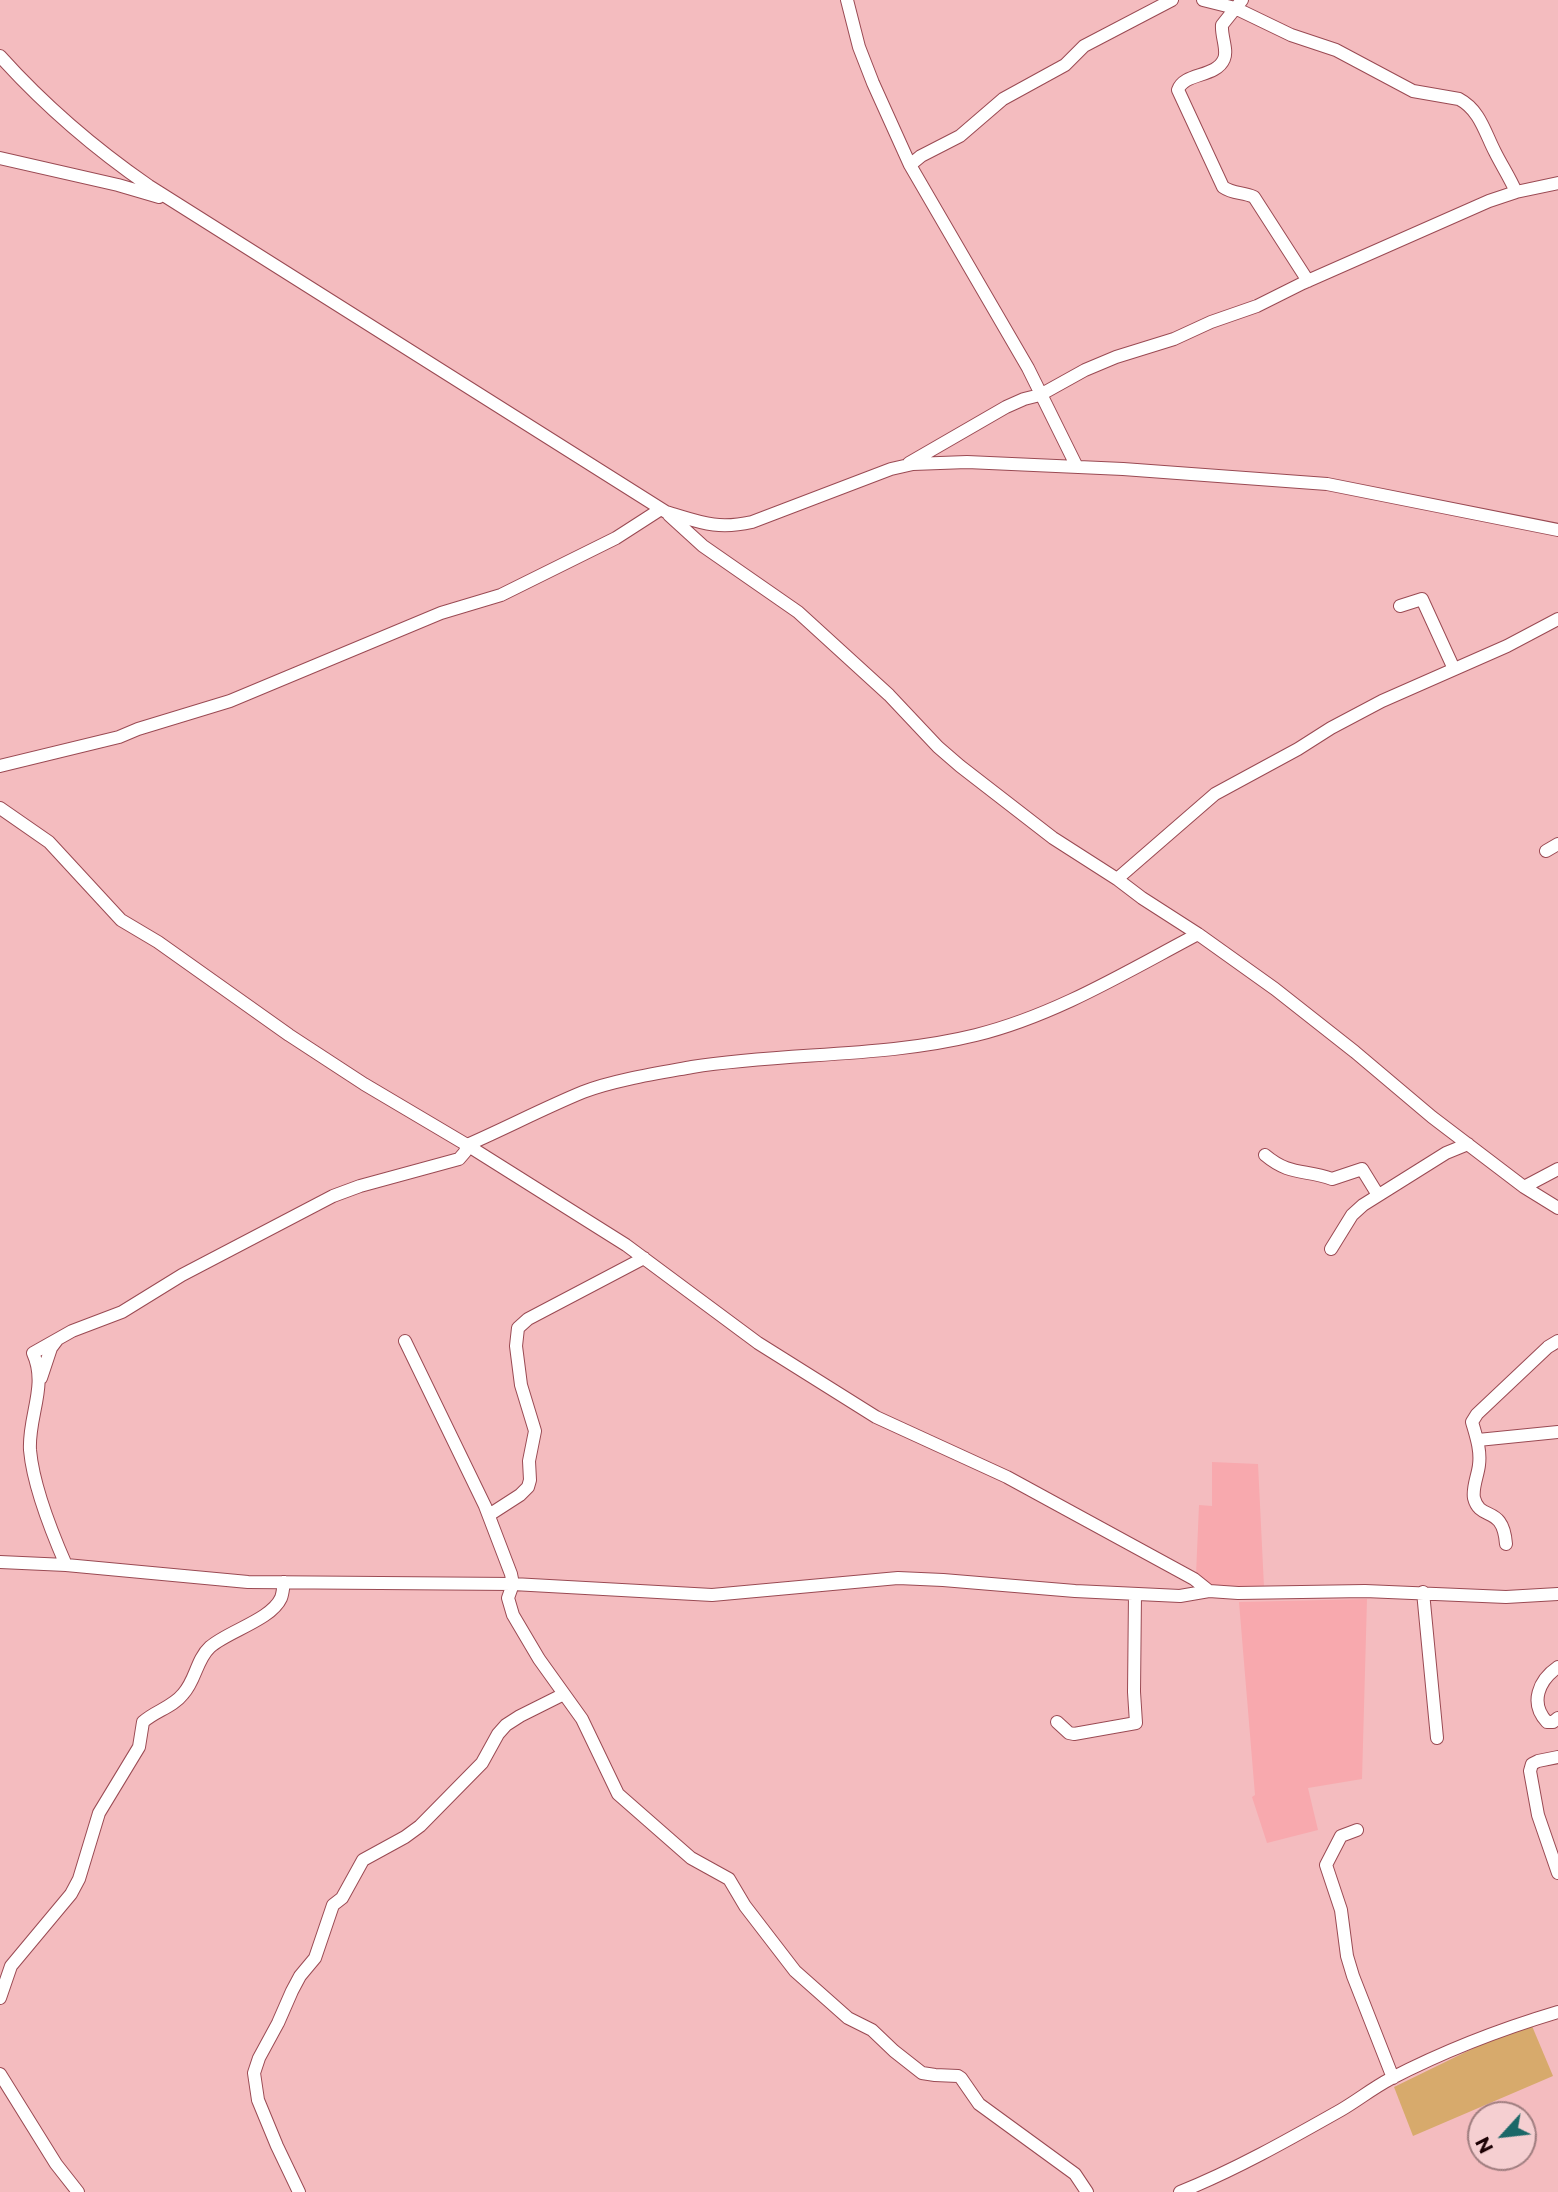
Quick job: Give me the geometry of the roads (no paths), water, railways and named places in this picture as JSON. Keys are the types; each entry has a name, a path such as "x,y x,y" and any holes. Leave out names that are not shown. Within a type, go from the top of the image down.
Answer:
{"street":[{"path":"847,0 859,47 911,165 1028,368 1077,467"},
{"path":"911,165 921,156 960,136 1003,99 1065,65 1084,46 1172,0"},
{"path":"1203,0 1238,4 1291,34 1347,54 1408,88 1464,102 1485,127 1494,151 1516,191"},
{"path":"1238,4 1222,25 1224,59 1220,65 1185,80 1178,90 1216,177 1223,187 1254,197 1308,281"},
{"path":"0,56 50,108 115,162 664,510 703,546 798,612 889,695 928,737 960,766 1053,838 1198,934 1302,1010 1432,1117 1524,1187 1558,1208"},
{"path":"0,158 118,185 173,201"},
{"path":"905,466 1006,407 1040,395 1085,370 1257,306 1489,201 1516,191 1558,183"},
{"path":"0,766 119,737 230,701 441,613 501,594 616,538 664,510 706,524 739,525 905,466 967,463 1077,467 1327,484 1558,530"},
{"path":"1400,606 1422,599 1454,669"},
{"path":"1117,879 1215,794 1298,749 1331,727 1382,701 1507,646 1558,619"},
{"path":"0,808 49,842 121,920 158,942 325,1059 467,1145 644,1258 758,1343 876,1417 1007,1477 1184,1574 1209,1591"},
{"path":"66,1565 52,1534 33,1470 30,1448 40,1381 33,1353 72,1331 122,1312 182,1275 333,1196 459,1159 467,1145 584,1092 692,1067 912,1047 998,1029 1056,1008 1198,934"},
{"path":"1331,1249 1352,1215 1378,1195 1446,1153 1468,1144"},
{"path":"1265,1155 1278,1166 1288,1170 1332,1179 1362,1169 1378,1195"},
{"path":"1524,1187 1558,1169"},
{"path":"489,1515 520,1495 530,1480 529,1461 535,1431 520,1385 516,1346 518,1328 527,1319 644,1258"},
{"path":"405,1341 489,1515 513,1584 508,1598 513,1615 532,1648 588,1730 618,1794 691,1858 729,1880 745,1906 802,1978 848,2018 872,2029 922,2073 961,2078 979,2104 1075,2174 1087,2192"},
{"path":"1506,1544 1500,1520 1484,1512 1473,1494 1479,1466 1478,1440 1472,1422 1548,1347 1558,1341"},
{"path":"1478,1440 1558,1432"},
{"path":"0,1563 66,1565 235,1581 513,1584 712,1595 898,1578 1180,1596 1209,1591 1423,1592 1506,1597 1558,1594"},
{"path":"0,1998 12,1966 71,1894 79,1879 99,1813 139,1747 143,1722 181,1697 190,1685 201,1657 214,1643 265,1615 278,1603 284,1582"},
{"path":"1423,1592 1437,1738"},
{"path":"1056,1722 1074,1734 1136,1723 1135,1594"},
{"path":"1558,1667 1542,1681 1538,1698 1539,1711 1547,1722 1553,1722 1558,1717"},
{"path":"299,2192 258,2100 254,2073 259,2057 300,1976 315,1958 333,1905 342,1898 363,1860 420,1826 482,1763 506,1725 564,1694"},
{"path":"1558,1757 1538,1760 1532,1764 1530,1771 1538,1815 1558,1873"},
{"path":"1357,1830 1341,1836 1326,1865 1341,1910 1353,1976 1392,2078"},
{"path":"1180,2192 1215,2178 1281,2143 1392,2078 1478,2040 1558,2012"},
{"path":"0,2074 56,2164 78,2192"}]}
